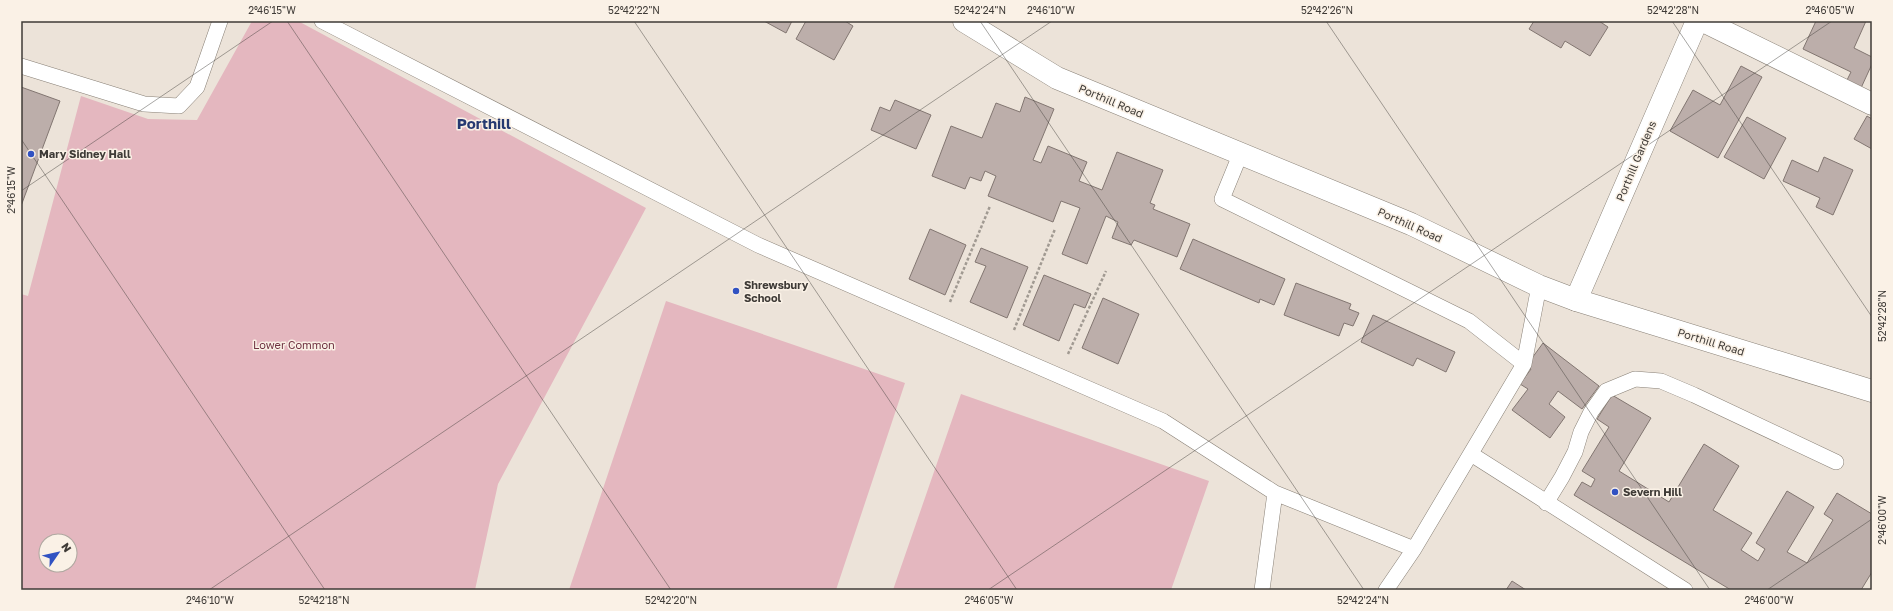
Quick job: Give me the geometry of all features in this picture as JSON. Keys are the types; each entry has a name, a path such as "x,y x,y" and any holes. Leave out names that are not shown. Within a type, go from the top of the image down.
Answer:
{"street":[{"name":"Porthill Road","path":"964,21 1057,78 1411,224 1539,286 1576,300 1872,391"},
{"name":"Porthill Gardens","path":"1576,300 1697,21"},
{"path":"1703,21 1872,104"}],"lane":[{"path":"21,66 144,104 179,106 197,87 220,21"},
{"path":"322,21 758,245 1163,421 1275,493 1414,550"},
{"path":"1240,154 1222,199 1469,320 1524,364"},
{"path":"1386,590 1414,550 1524,364 1539,286"},
{"path":"1546,503 1575,452 1581,432 1591,412 1606,391 1635,379 1661,381 1836,462"},
{"path":"1470,454 1686,590"},
{"path":"1262,590 1275,493"}],"path":[{"path":"948,305 990,206"},
{"path":"1013,332 1055,229"},
{"path":"1068,353 1106,271"}],"green space":[{"name":"Lower Common","path":"252,21 298,21 646,208 498,484 475,590 21,590 21,294 28,296 81,96 148,119 197,120"},
{"path":"666,301 905,383 836,590 569,590"},
{"path":"961,394 1209,481 1171,590 893,590"}],"building":[{"path":"764,21 792,21 786,33"},
{"path":"806,21 845,21 853,26 834,60 796,39"},
{"path":"1534,21 1599,21 1608,27 1590,56 1565,41 1561,48 1529,29"},
{"path":"1816,21 1866,21 1854,48 1872,57 1872,64 1861,88 1846,82 1851,72 1803,49"},
{"path":"1741,66 1762,77 1718,158 1670,131 1693,90 1720,105"},
{"name":"Mary Sidney Hall","path":"21,87 60,101 21,206"},
{"path":"1025,97 1054,109 1033,160 1041,163 1048,146 1087,162 1079,181 1102,190 1117,152 1163,170 1150,203 1155,205 1153,209 1190,224 1177,257 1134,240 1131,245 1112,238 1118,222 1106,216 1087,264 1062,254 1080,208 1061,201 1053,222 988,196 996,176 985,171 981,181 970,177 965,189 932,176 951,126 982,138 996,103 1020,112"},
{"path":"895,100 931,115 916,149 871,130 880,107 890,111"},
{"path":"1867,116 1872,119 1872,149 1854,139"},
{"path":"1747,117 1786,138 1764,179 1724,157"},
{"path":"1824,157 1853,170 1833,215 1816,207 1820,198 1783,181 1792,160 1818,172"},
{"path":"930,229 966,245 945,295 909,279"},
{"path":"1193,239 1285,279 1274,305 1260,299 1259,303 1180,269"},
{"path":"981,248 1028,267 1007,318 970,302 986,266 975,262"},
{"path":"1044,275 1091,294 1085,308 1074,304 1059,341 1023,325"},
{"path":"1296,283 1351,304 1349,309 1359,313 1353,326 1344,323 1339,336 1284,315"},
{"path":"1103,298 1139,314 1118,364 1082,348"},
{"path":"1373,315 1455,352 1446,372 1417,358 1413,366 1361,342"},
{"path":"1543,343 1599,386 1582,409 1558,391 1549,404 1565,417 1550,438 1512,410 1528,389 1520,384 1531,369 1527,365"},
{"name":"Severn Hill","path":"1612,395 1651,418 1619,471 1669,502 1704,444 1739,466 1713,510 1752,533 1741,550 1758,561 1765,549 1756,543 1787,491 1814,507 1787,552 1807,563 1833,520 1824,514 1837,493 1872,514 1872,572 1861,590 1731,590 1574,495 1582,482 1591,487 1595,479 1582,471 1609,427 1597,419"},
{"path":"1512,581 1526,590 1506,590"}],"place":[{"name":"Mary Sidney Hall","path":"31,154"},
{"name":"Shrewsbury School","path":"736,291"},
{"name":"Severn Hill","path":"1615,492"}],"district":[{"name":"Porthill","path":"484,124"}]}
